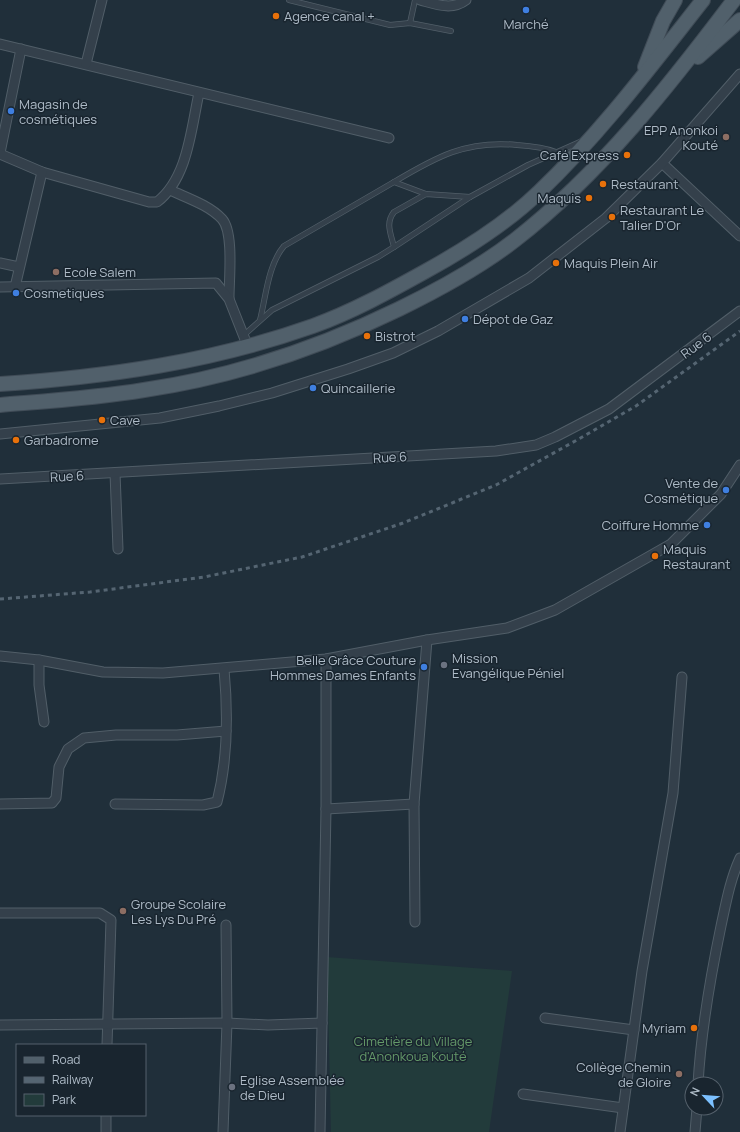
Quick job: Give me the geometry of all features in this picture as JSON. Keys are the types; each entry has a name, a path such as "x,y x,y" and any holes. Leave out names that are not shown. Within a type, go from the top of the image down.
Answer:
{"main road":[{"path":"638,82 664,21 675,0"},
{"path":"0,384 68,380 143,370 246,341 315,326 382,296 465,249 538,193 593,136 703,0"},
{"path":"0,405 111,395 146,390 216,376 324,343 358,329 428,295 478,267 516,239 555,206 604,159 677,76 734,0"},
{"path":"677,76 740,20"}],"street":[{"path":"86,64 102,0"},
{"path":"420,0 444,6 460,4 466,0"},
{"path":"0,44 390,138"},
{"path":"21,49 0,153 42,172 149,202 157,202 170,190 178,174 185,154 199,93"},
{"path":"0,434 160,418 219,406 272,393 393,352 438,331 529,278 606,218 662,163 740,74"},
{"path":"662,163 740,236"},
{"path":"15,287 42,172"},
{"path":"170,190 211,210 222,219 228,231 229,299"},
{"path":"0,263 19,267"},
{"path":"0,287 216,283 229,299 246,341"},
{"name":"Rue 6","path":"0,479 496,451 536,445 555,437 609,409 740,311"},
{"path":"0,656 39,660 83,669 134,674 224,669 326,659 519,625 555,610 671,544 696,521 721,494 740,466"},
{"path":"115,473 118,549"},
{"path":"415,922 414,804 427,640"},
{"path":"320,1132 326,809 326,659"},
{"path":"39,660 39,685 44,722"},
{"path":"114,804 203,805 217,802 220,789 226,731 227,696 224,669"},
{"path":"620,1132 642,971 673,794 682,677"},
{"path":"0,804 52,803 56,798 59,767 68,749 84,738 116,735 177,735 226,731"},
{"path":"326,809 414,804"},
{"path":"699,1076 708,984 727,894 740,858"},
{"path":"0,913 100,913 111,920 107,1044"},
{"path":"223,1132 227,1023 226,926"},
{"path":"545,1018 634,1030"},
{"path":"0,1025 107,1026 227,1023 268,1025 322,1023"},
{"path":"524,1094 623,1108"},
{"path":"106,1116 106,1132"},
{"path":"695,1132 696,1116"}],"lane":[{"path":"289,0 390,25 410,23 451,31"},
{"path":"410,23 415,0"},
{"path":"246,341 259,321 272,310 378,257 470,197 528,165 593,136"},
{"path":"259,321 274,264 278,253 284,246 394,182 433,160 467,147 497,143 542,147 556,152"},
{"path":"394,182 426,194 470,197"},
{"path":"394,247 389,224 390,217 394,212 426,194"}],"green space":[{"name":"Cimetière du Village d'Anonkoua Kouté","path":"327,957 512,971 489,1132 331,1132"}],"railway":[{"path":"0,599 90,592 204,577 302,557 403,523 496,485 577,440 636,406 740,331"}],"place":[{"name":"Marché","path":"526,10"},
{"name":"Agence canal +","path":"276,16"},
{"name":"Magasin de cosmétiques","path":"11,111"},
{"name":"EPP Anonkoi Kouté","path":"726,137"},
{"name":"Café Express","path":"627,155"},
{"name":"Restaurant","path":"603,184"},
{"name":"Maquis","path":"589,198"},
{"name":"Restaurant Le Talier D'Or","path":"612,217"},
{"name":"Maquis Plein Air","path":"556,263"},
{"name":"Ecole Salem","path":"56,272"},
{"name":"Cosmetiques","path":"16,293"},
{"name":"Dépot de Gaz","path":"465,319"},
{"name":"Bistrot","path":"367,336"},
{"name":"Quincaillerie","path":"313,388"},
{"name":"Cave","path":"102,420"},
{"name":"Garbadrome","path":"16,440"},
{"name":"Vente de Cosmétique","path":"726,490"},
{"name":"Coiffure Homme","path":"707,525"},
{"name":"Maquis Restaurant","path":"655,556"},
{"name":"Mission Evangélique Péniel","path":"444,665"},
{"name":"Belle Grâce Couture Hommes Dames Enfants","path":"424,667"},
{"name":"Groupe Scolaire Les Lys Du Pré","path":"123,911"},
{"name":"Myriam","path":"694,1028"},
{"name":"Collège Chemin de Gloire","path":"679,1074"},
{"name":"Eglise Assemblée de Dieu","path":"232,1087"}]}
